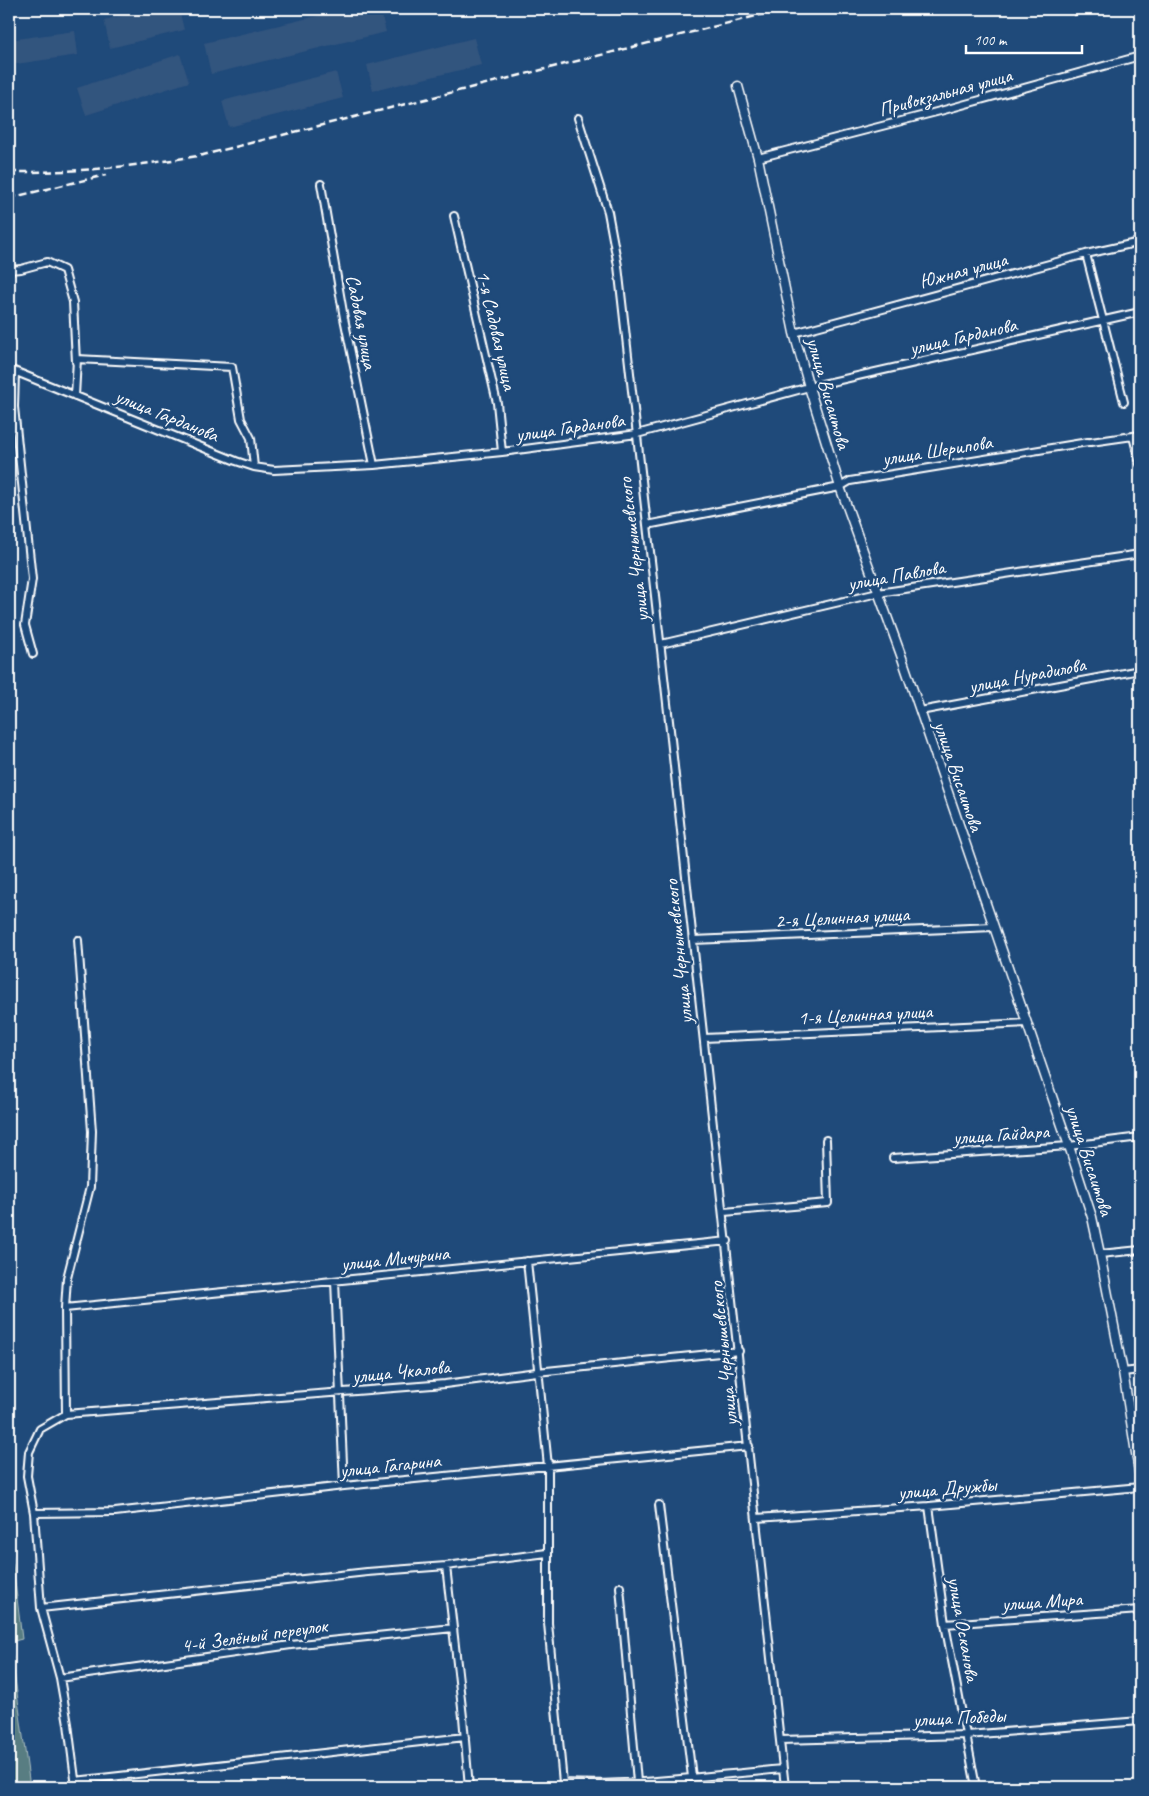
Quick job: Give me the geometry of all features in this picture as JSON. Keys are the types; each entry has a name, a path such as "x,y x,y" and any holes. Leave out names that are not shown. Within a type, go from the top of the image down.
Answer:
{"street":[{"name":"Привокзальная улица","path":"758,158 953,108 1140,56"},
{"name":"улица Висаитова","path":"738,86 758,158 794,332 809,388 840,487 920,711 1070,1146 1092,1217 1123,1372 1140,1478"},
{"name":"улица Чернышевского","path":"578,118 608,212 618,266 728,1241 785,1787"},
{"name":"Садовая улица","path":"321,184 344,318 374,465"},
{"name":"1-я Садовая улица","path":"454,216 497,403 502,452"},
{"name":"Южная улица","path":"794,332 1086,254 1140,242"},
{"path":"1086,254 1124,402"},
{"path":"9,270 47,262 64,270 73,302 76,363 75,396"},
{"name":"улица Гарданова","path":"12,370 254,467 274,470 374,465 502,452 637,434 809,388 1104,322 1140,312"},
{"path":"76,363 77,359 232,367 242,419 251,438 254,467"},
{"path":"12,370 14,407 32,579 25,625 33,654"},
{"path":"1137,436 1140,464"},
{"name":"улица Шерипова","path":"647,525 840,487 850,481 1089,442 1137,436"},
{"name":"улица Павлова","path":"661,644 878,593 1140,554"},
{"name":"улица Нурадилова","path":"920,711 1140,670"},
{"name":"2-я Целинная улица","path":"693,940 993,926"},
{"path":"78,940 92,1132 90,1187 67,1278 65,1308 66,1414 40,1429 29,1452 27,1476 34,1514 41,1608 60,1678 75,1784 465,1737"},
{"name":"1-я Целинная улица","path":"704,1038 1027,1023"},
{"name":"улица Гайдара","path":"893,1158 1070,1146 1140,1137"},
{"path":"724,1212 828,1202 826,1140"},
{"name":"улица Мичурина","path":"65,1308 728,1241"},
{"path":"1100,1254 1140,1250"},
{"path":"526,1261 548,1466 548,1623 563,1783 586,1786 783,1769"},
{"path":"335,1281 344,1486"},
{"name":"улица Чкалова","path":"66,1414 445,1384 537,1372 739,1351"},
{"path":"1123,1372 1140,1370"},
{"name":"улица Гагарина","path":"34,1514 115,1512 344,1486 749,1446"},
{"name":"улица Дружбы","path":"757,1518 929,1506 1140,1487"},
{"path":"659,1505 692,1777"},
{"name":"улица Осканова","path":"929,1506 945,1624 976,1787"},
{"path":"41,1608 367,1572 446,1566 547,1553"},
{"path":"446,1566 469,1787"},
{"path":"620,1587 637,1782"},
{"name":"улица Мира","path":"945,1624 1140,1610"},
{"name":"4-й Зелёный переулок","path":"60,1678 291,1645 453,1628"},
{"name":"улица Победы","path":"780,1740 967,1735 1140,1721"},
{"path":"679,1778 680,1787"}],"shaded area":[{"path":"152,9 179,9 184,30 110,48 104,20"},
{"path":"347,9 380,9 386,32 211,74 204,43"},
{"path":"75,31 78,55 9,65 9,40"},
{"path":"474,38 481,65 373,91 367,65"},
{"path":"180,54 189,82 86,115 77,88"},
{"path":"336,72 343,98 229,127 222,101"}],"green space":[{"path":"9,1533 22,1639 10,1642 30,1787 9,1787"}],"railway":[{"path":"9,172 106,168 203,155 784,9"},
{"path":"1062,11 1071,9"},
{"path":"1074,15 1099,9"},
{"path":"9,198 106,175"}]}
